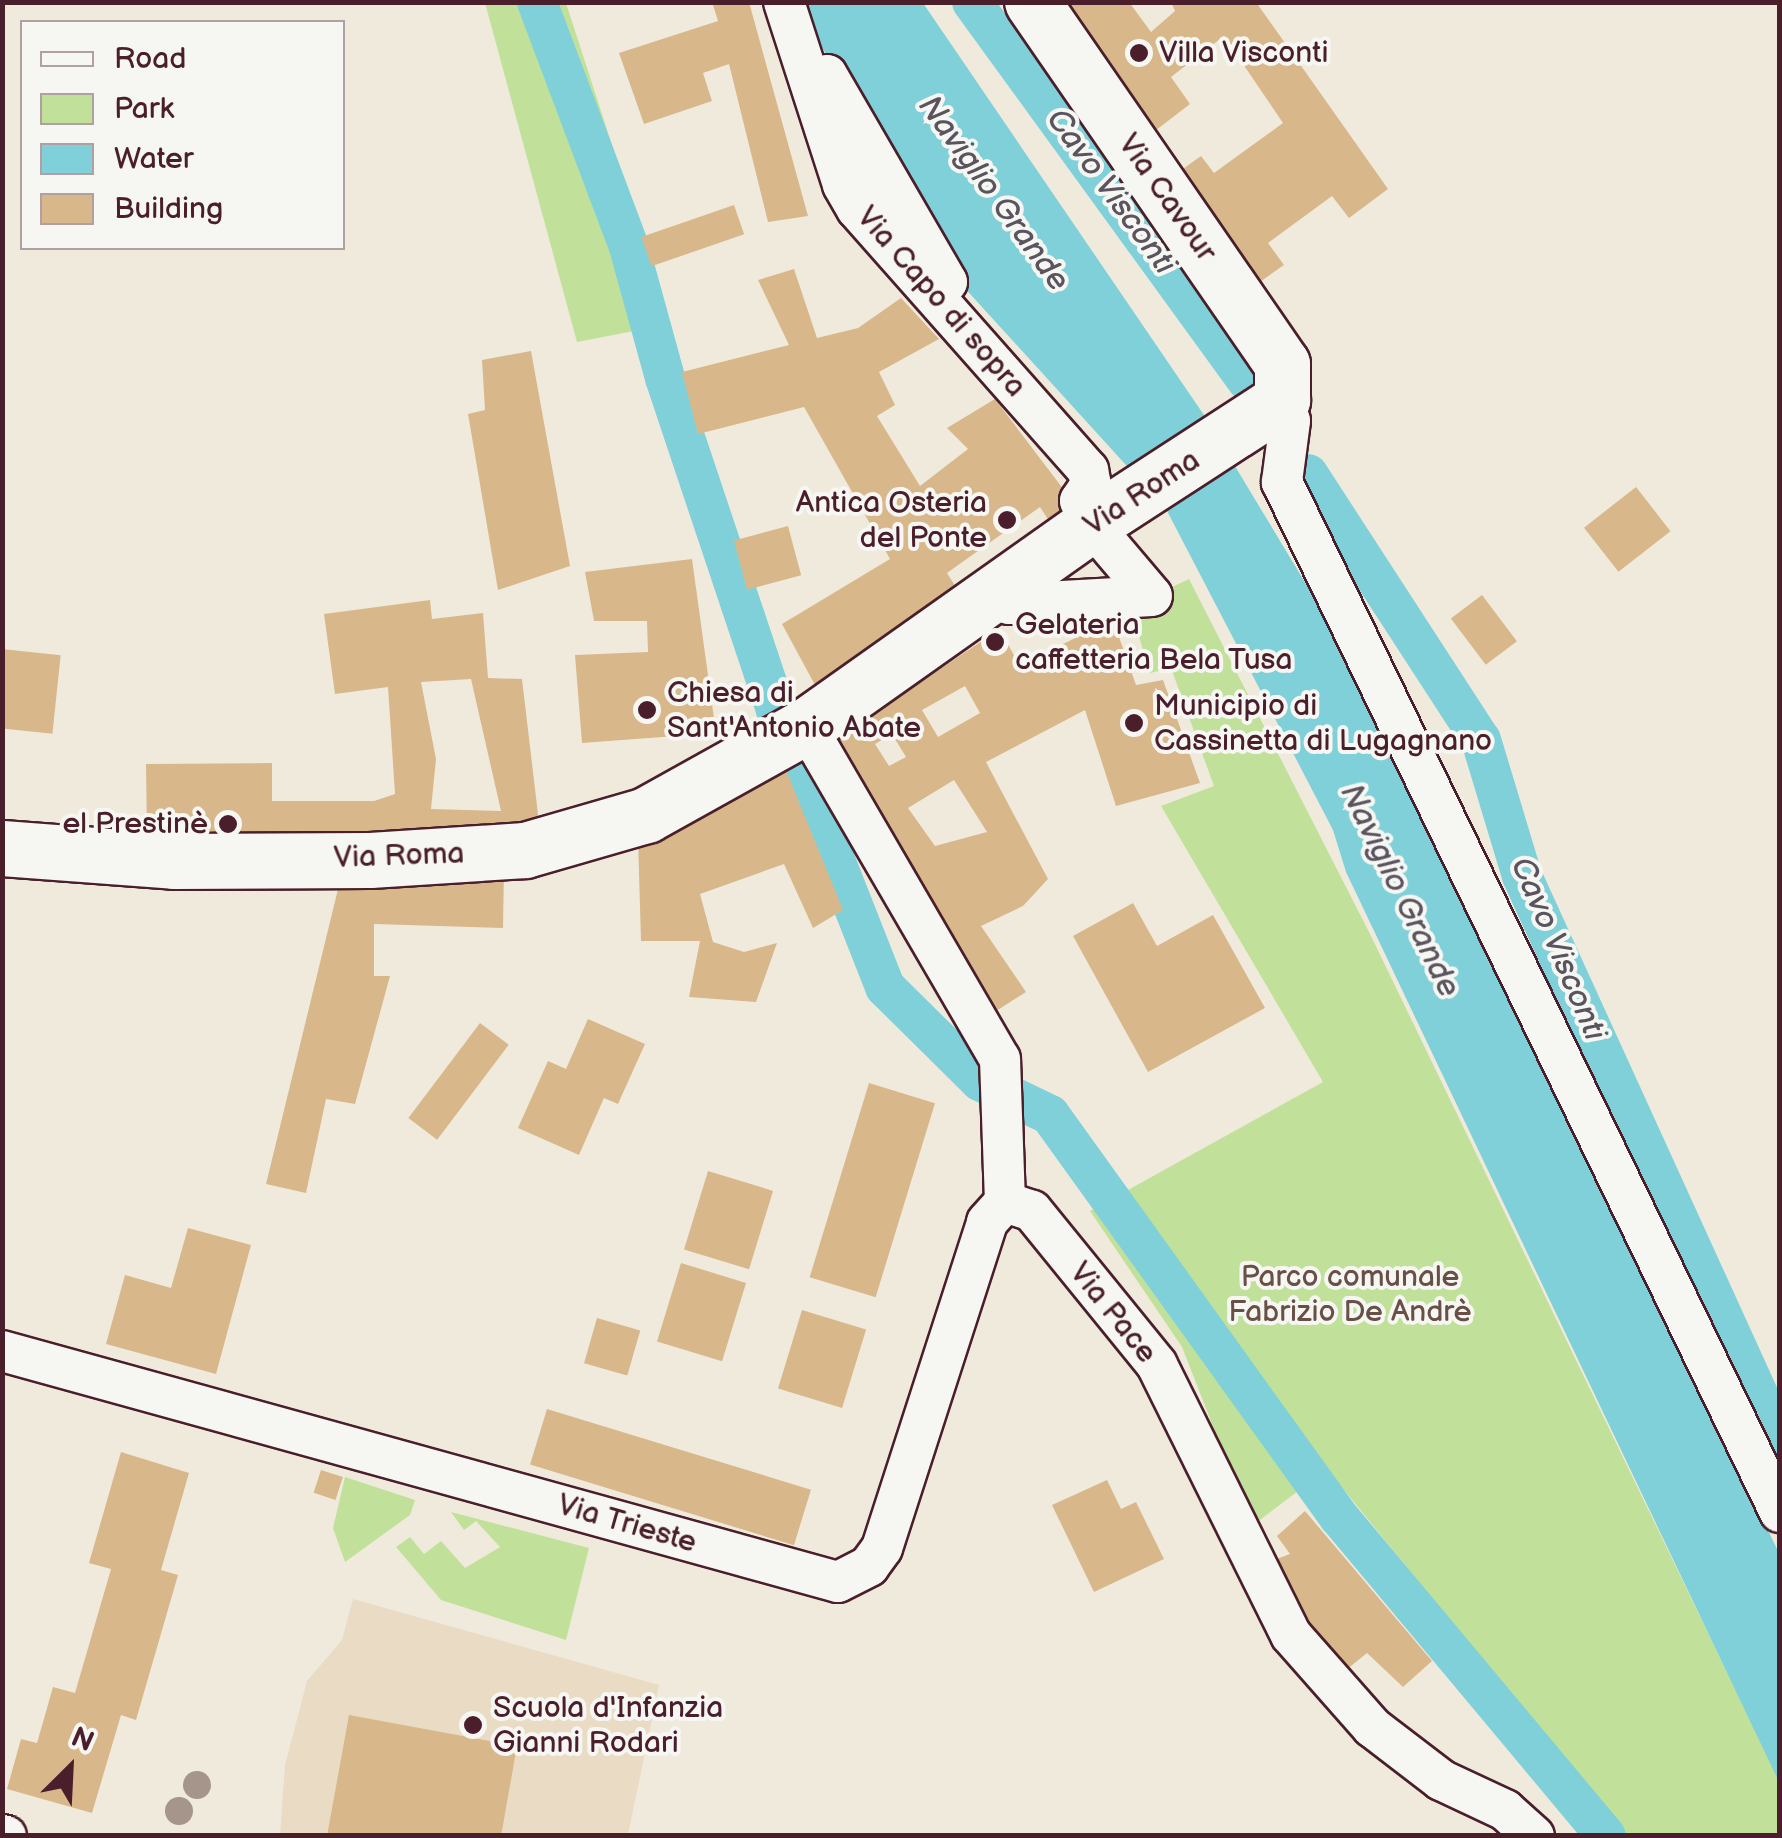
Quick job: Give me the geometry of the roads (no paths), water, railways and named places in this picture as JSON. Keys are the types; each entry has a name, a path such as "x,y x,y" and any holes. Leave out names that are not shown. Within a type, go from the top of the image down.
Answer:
{"street":[{"name":"Via Capo di sopra","path":"784,2 842,184 857,209 1096,502 1152,596 1009,604 1001,591"},
{"name":"Via Cavour","path":"1032,2 1282,364 1266,413"},
{"path":"828,75 947,282 939,292 861,204 812,81 828,75"},
{"name":"Via Roma","path":"2,848 174,860 370,860 525,850 556,835 646,815 778,739 1001,591 1096,502 1266,413"},
{"path":"1266,413 1290,421 1282,482 1780,1512"},
{"path":"778,739 1000,1059 999,1112 1006,1202"},
{"name":"Via Trieste","path":"2,1350 838,1582 869,1566 882,1548 987,1222 1006,1202"},
{"name":"Via Pace","path":"1006,1202 1032,1211 1157,1365 1290,1636 1372,1727 1441,1780 1505,1810 1534,1836"}],"water":[{"name":"Naviglio Grande","path":"796,3 923,3 1206,418 1321,609 1779,1553 1779,1782 1346,872 1333,830 1166,509 961,284"}],"waterway":[{"path":"537,2 629,247 665,378 776,710 885,987 980,1081 1050,1115 1339,1517 1606,1836"},
{"name":"Cavo Visconti","path":"972,2 1247,381"},
{"name":"Cavo Visconti","path":"1308,474 1481,740 1522,876 1780,1442"}],"place":[{"name":"Villa Visconti","path":"1139,53"},
{"name":"Antica Osteria del Ponte","path":"1007,520"},
{"name":"Gelateria caffetteria Bela Tusa","path":"995,642"},
{"name":"Chiesa di Sant'Antonio Abate","path":"647,710"},
{"name":"Municipio di Cassinetta di Lugagnano","path":"1134,723"},
{"name":"el Prestinè","path":"228,824"},
{"name":"Scuola d'Infanzia Gianni Rodari","path":"473,1725"}],"park label":[{"name":"Parco comunale Fabrizio De Andrè","path":"1350,1294"}]}
